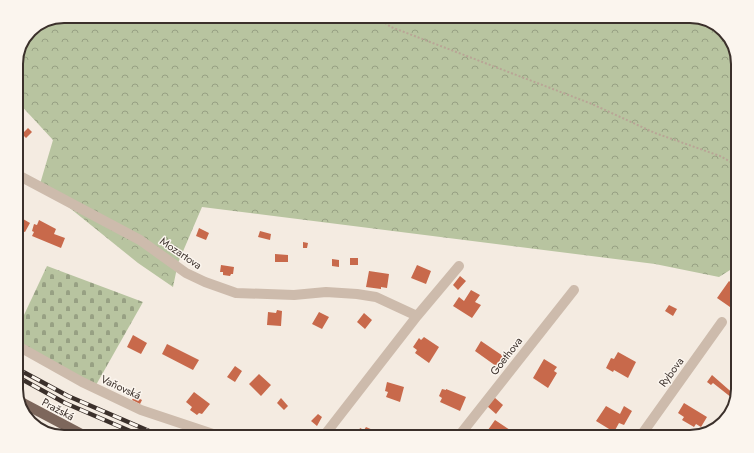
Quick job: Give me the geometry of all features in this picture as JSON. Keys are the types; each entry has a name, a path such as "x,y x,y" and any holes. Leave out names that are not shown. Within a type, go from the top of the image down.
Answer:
{"main road":[{"name":"Pražská","path":"26,405 74,430"}],"street":[{"name":"Mozartova","path":"23,178 140,240 186,273 205,282 236,293 294,295 326,292 358,294 376,297 416,316"},
{"path":"328,430 416,316 459,266"},
{"name":"Goethova","path":"464,430 574,290"},
{"name":"Rybova","path":"645,430 722,322"},
{"name":"Vaňovská","path":"23,349 82,382 141,410 201,430"}],"path":[{"path":"385,23 391,27 592,104 655,133 720,156 731,162"}],"green space":[{"path":"696,23 711,28 723,39 729,51 731,61 731,269 719,277 655,264 202,207 178,263 173,287 138,263 40,184 53,140 23,108 23,61 26,48 35,35 48,26 56,24"},
{"path":"47,266 143,302 96,385 23,346 23,317"}],"building":[{"path":"28,128 32,132 26,138 23,133"},
{"path":"23,219 30,223 25,232 23,231"},
{"path":"39,220 56,229 54,234 65,238 61,248 32,236 34,232 32,231 34,224 37,225"},
{"path":"199,228 209,233 206,240 196,236"},
{"path":"260,231 271,234 270,240 258,237"},
{"path":"303,242 308,243 307,248 303,248"},
{"path":"275,254 288,255 288,262 275,262"},
{"path":"350,258 358,258 358,265 350,265"},
{"path":"332,259 339,260 339,267 332,266"},
{"path":"221,265 234,267 233,274 230,276 223,275 223,272 220,272"},
{"path":"417,265 431,271 426,284 411,278"},
{"path":"369,271 389,274 387,288 381,287 381,289 366,287"},
{"path":"460,276 466,281 458,290 453,285"},
{"path":"729,281 731,283 730,307 717,298"},
{"path":"471,290 480,295 475,302 481,305 472,318 453,306 459,297 464,301"},
{"path":"669,305 677,309 673,316 665,311"},
{"path":"277,310 282,311 281,326 267,325 268,312 276,313"},
{"path":"319,312 329,317 322,329 312,324"},
{"path":"364,313 372,320 365,329 357,322"},
{"path":"133,335 147,343 141,354 127,347"},
{"path":"424,337 439,347 429,363 415,353 417,350 413,347 419,338 421,340"},
{"path":"481,341 503,356 496,366 475,351"},
{"path":"167,344 199,360 193,370 162,354"},
{"path":"618,352 636,362 628,378 614,370 613,372 606,368 611,358 614,359"},
{"path":"544,359 557,367 554,371 557,373 548,388 533,378"},
{"path":"235,366 242,371 235,382 227,377"},
{"path":"259,374 271,385 261,396 249,384"},
{"path":"712,375 731,392 731,397 713,383 711,385 707,382"},
{"path":"387,382 404,387 400,402 386,397 388,392 385,391"},
{"path":"442,389 446,389 466,397 460,411 440,402 442,398 439,396"},
{"path":"194,392 210,404 202,414 199,413 197,415 190,410 192,407 186,402"},
{"path":"134,396 142,400 140,404 132,400"},
{"path":"494,397 503,405 496,414 487,406"},
{"path":"281,398 288,406 284,410 277,403"},
{"path":"684,403 707,417 701,427 696,424 694,427 682,420 684,417 678,413"},
{"path":"606,406 620,414 624,406 632,411 624,425 619,423 615,430 611,430 596,421"},
{"path":"318,414 322,417 317,426 311,421"},
{"path":"495,420 510,430 488,430"},
{"path":"366,427 373,430 364,430"}],"railway":[{"path":"23,372 68,396 147,430"},
{"path":"23,380 65,403 128,430"}]}
